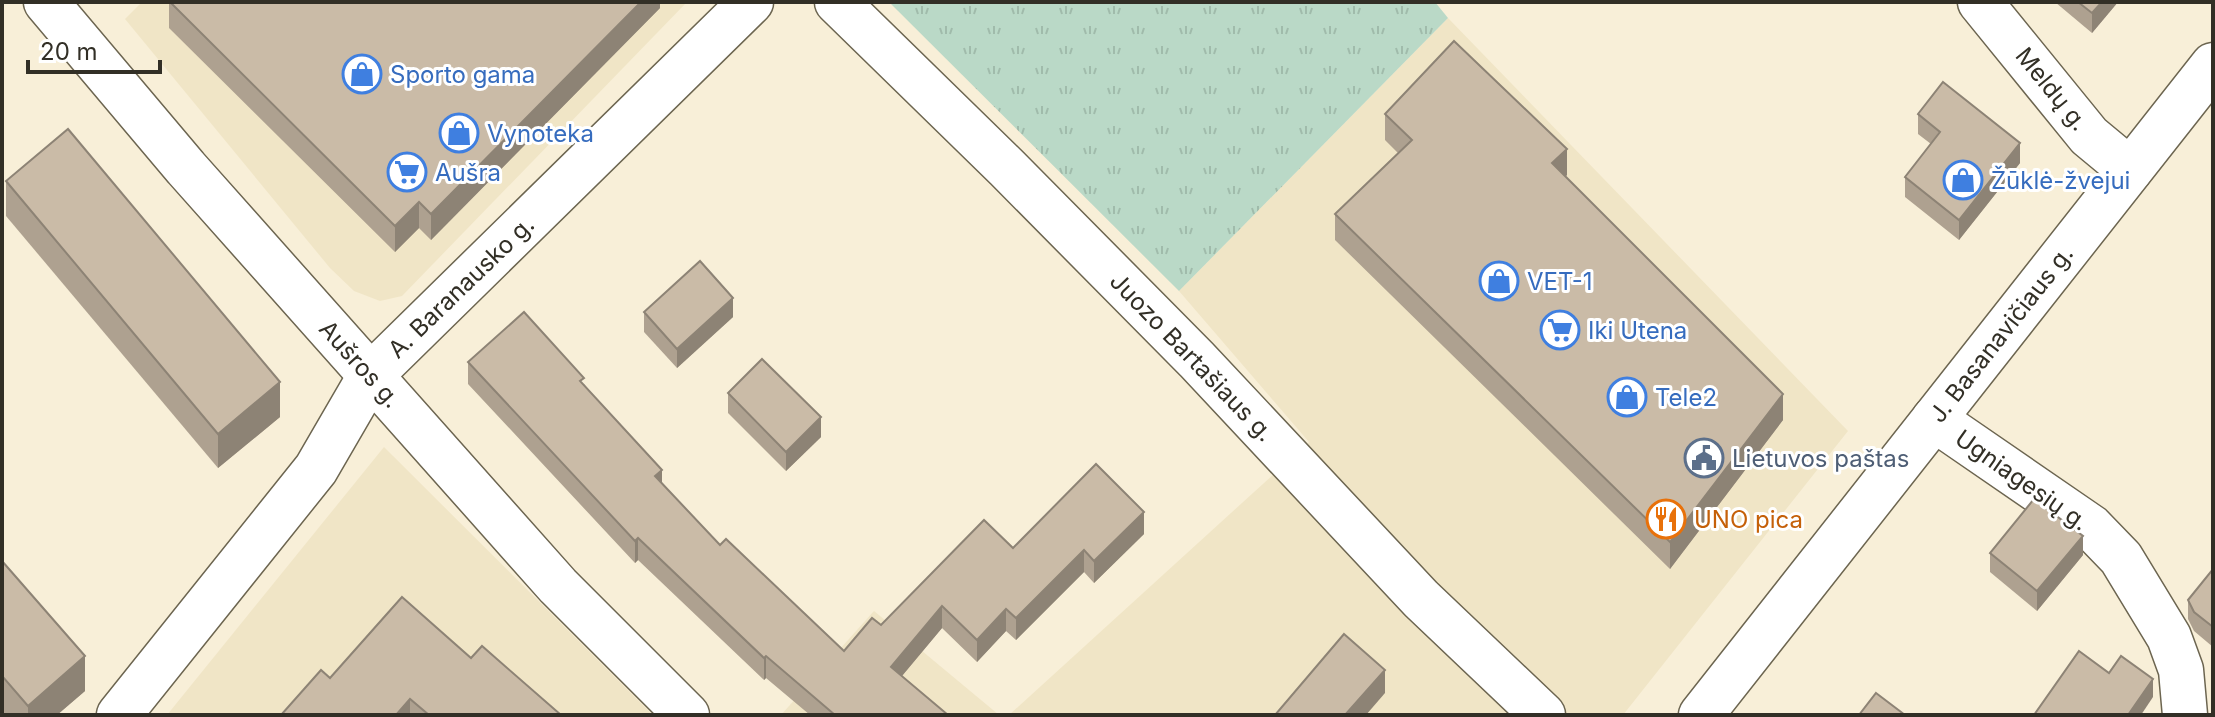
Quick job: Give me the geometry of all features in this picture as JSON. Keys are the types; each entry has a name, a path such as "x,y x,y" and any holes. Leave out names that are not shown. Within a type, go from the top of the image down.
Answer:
{"street":[{"name":"Aušros g.","path":"46,2 186,168 558,586 687,715"},
{"name":"A. Baranausko g.","path":"119,715 316,469 370,376 751,2"},
{"name":"Juozo Bartašiaus g.","path":"837,2 1197,360 1421,599 1543,715"},
{"name":"Meldų g.","path":"1980,2 2089,136 2130,170"},
{"name":"J. Basanavičiaus g.","path":"1701,715 2213,65"},
{"name":"Ugniagesių g.","path":"1934,419 2091,527 2121,558 2169,637 2181,670 2185,715"}],"shaded area":[{"name":"Aušra","path":"142,2 687,2 402,296 380,301 354,291 330,268 125,19"},
{"path":"1448,18 1848,431 1623,715 1009,715 1309,442 1179,291"},
{"path":"384,447 653,715 167,715"},
{"path":"874,611 999,715 781,715"}],"green space":[{"path":"889,2 1435,2 1448,18 1179,291"}],"building":[{"name":"Aušra","path":"170,2 641,2 431,214 419,202 395,226"},
{"path":"2078,2 2102,2 2092,13"},
{"name":"Iki Utena","path":"1454,41 1567,149 1552,163 1783,394 1670,542 1335,214 1412,140 1385,114"},
{"name":"Žūklė-žvejui","path":"1943,82 2020,143 1959,220 1905,177 1940,132 1918,114"},
{"path":"68,129 280,382 218,434 6,181"},
{"path":"700,261 733,298 677,349 644,312"},
{"path":"524,312 584,378 580,381 662,470 655,476 720,545 726,539 844,651 872,618 881,625 984,520 1013,548 1096,464 1144,512 1094,561 1084,550 1016,618 1006,609 977,640 942,606 891,667 948,715 835,715 766,656 764,658 638,538 635,541 468,362"},
{"path":"762,359 821,417 786,452 728,393"},
{"path":"2034,499 2083,536 2037,591 1990,553"},
{"path":"2,561 85,656 28,706 2,676"},
{"path":"2213,569 2213,627 2194,612 2188,600"},
{"path":"402,597 471,658 482,646 561,715 429,715 410,699 396,715 281,715 321,670 330,678"},
{"path":"1344,634 1385,670 1345,715 1275,715"},
{"path":"2079,651 2109,673 2121,656 2153,679 2128,715 2034,715"},
{"path":"1876,693 1905,715 1859,715"}],"place":[{"name":"Sporto gama","path":"362,74"},
{"name":"Vynoteka","path":"459,133"},
{"name":"Aušra","path":"407,172"},
{"name":"Žūklė-žvejui","path":"1963,180"},
{"name":"VET-1","path":"1499,281"},
{"name":"Iki Utena","path":"1560,330"},
{"name":"Tele2","path":"1627,397"},
{"name":"Lietuvos paštas","path":"1704,458"},
{"name":"UNO pica","path":"1666,519"}]}
